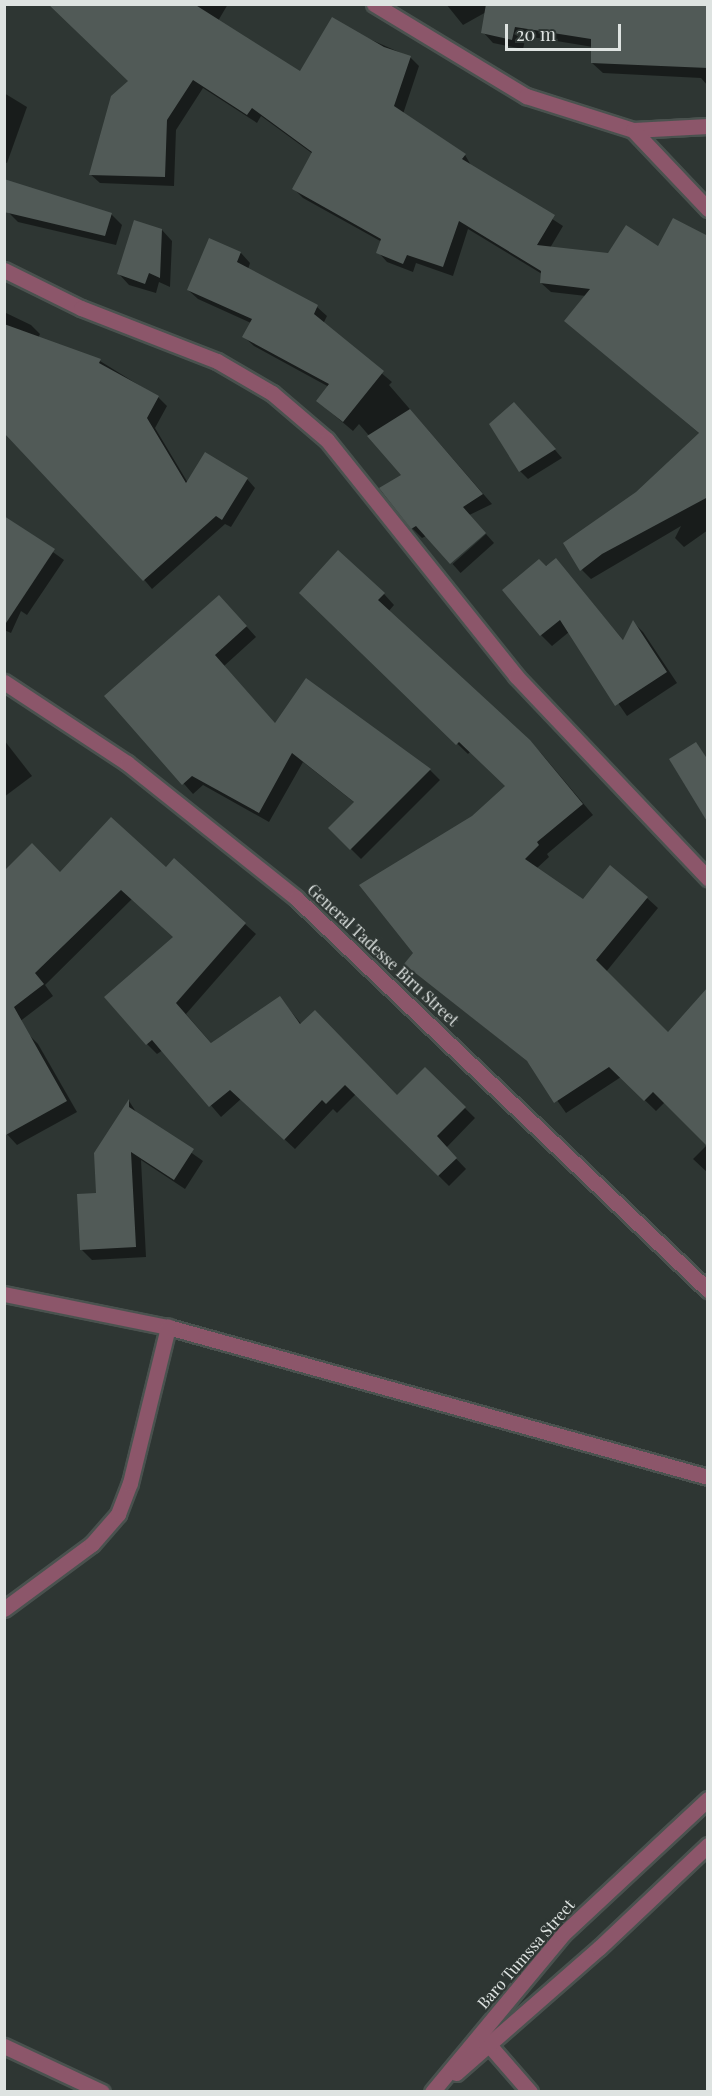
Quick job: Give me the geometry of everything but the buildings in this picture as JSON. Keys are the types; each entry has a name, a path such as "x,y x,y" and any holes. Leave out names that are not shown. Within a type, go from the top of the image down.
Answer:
{"street":[{"path":"374,4 526,96 633,130 708,126"},
{"path":"633,130 708,209"},
{"path":"4,270 81,308 217,361 272,393 327,440 516,676 708,878"},
{"name":"General Tadesse Biru Street","path":"4,682 127,763 296,897 708,1290"},
{"path":"4,1294 168,1328 708,1477"},
{"path":"4,1609 92,1544 118,1514 130,1483 168,1328"},
{"name":"Baro Tumssa Street","path":"432,2091 563,1934 708,1799"},
{"name":"Baro Tumssa Street","path":"432,2091 490,2046 708,1845"},
{"path":"4,2046 102,2091"},
{"path":"490,2046 530,2091"}]}
